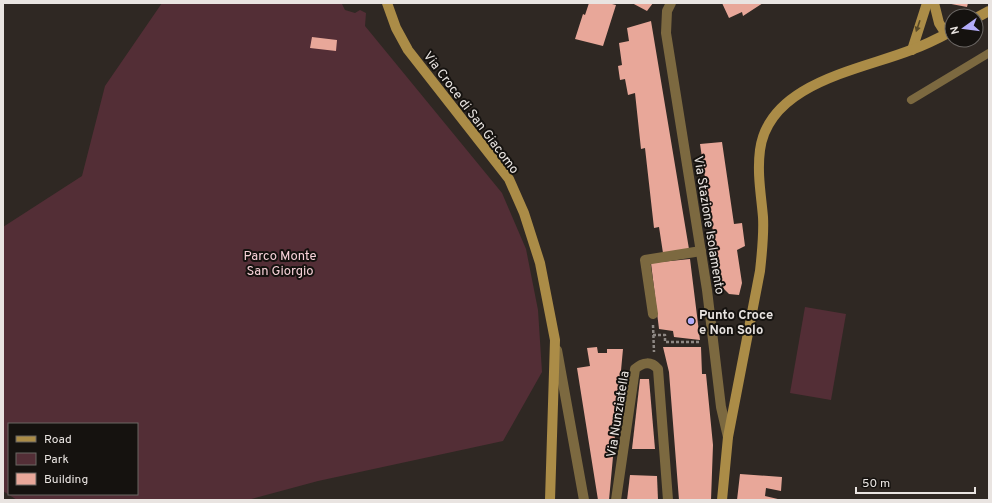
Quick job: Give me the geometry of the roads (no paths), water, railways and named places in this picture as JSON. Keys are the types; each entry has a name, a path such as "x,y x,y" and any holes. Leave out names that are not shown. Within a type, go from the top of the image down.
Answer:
{"main road":[{"name":"Via Croce di San Giacomo","path":"387,3 396,28 408,50 509,179 524,213 540,263 555,340 550,500"},
{"path":"912,50 927,3"},
{"path":"934,3 939,23 944,28"},
{"path":"728,437 760,271 763,243 763,223 758,171 764,136 771,121 798,94 820,81 912,50 944,35"},
{"name":"Via Stazione Isolamento","path":"722,500 728,437"}],"street":[{"name":"Via Stazione Isolamento","path":"671,3 668,11 666,33 701,251 721,407 728,437"},
{"path":"653,314 645,260 701,251"},
{"path":"555,340 584,500"},
{"name":"Via Nunziatella","path":"616,500 635,369 641,364 654,364 658,369 668,500"}],"lane":[{"path":"910,100 989,53"}],"place":[{"name":"Punto Croce e Non Solo","path":"691,321"}],"park label":[{"name":"Parco Monte San Giorgio","path":"280,262"}]}
